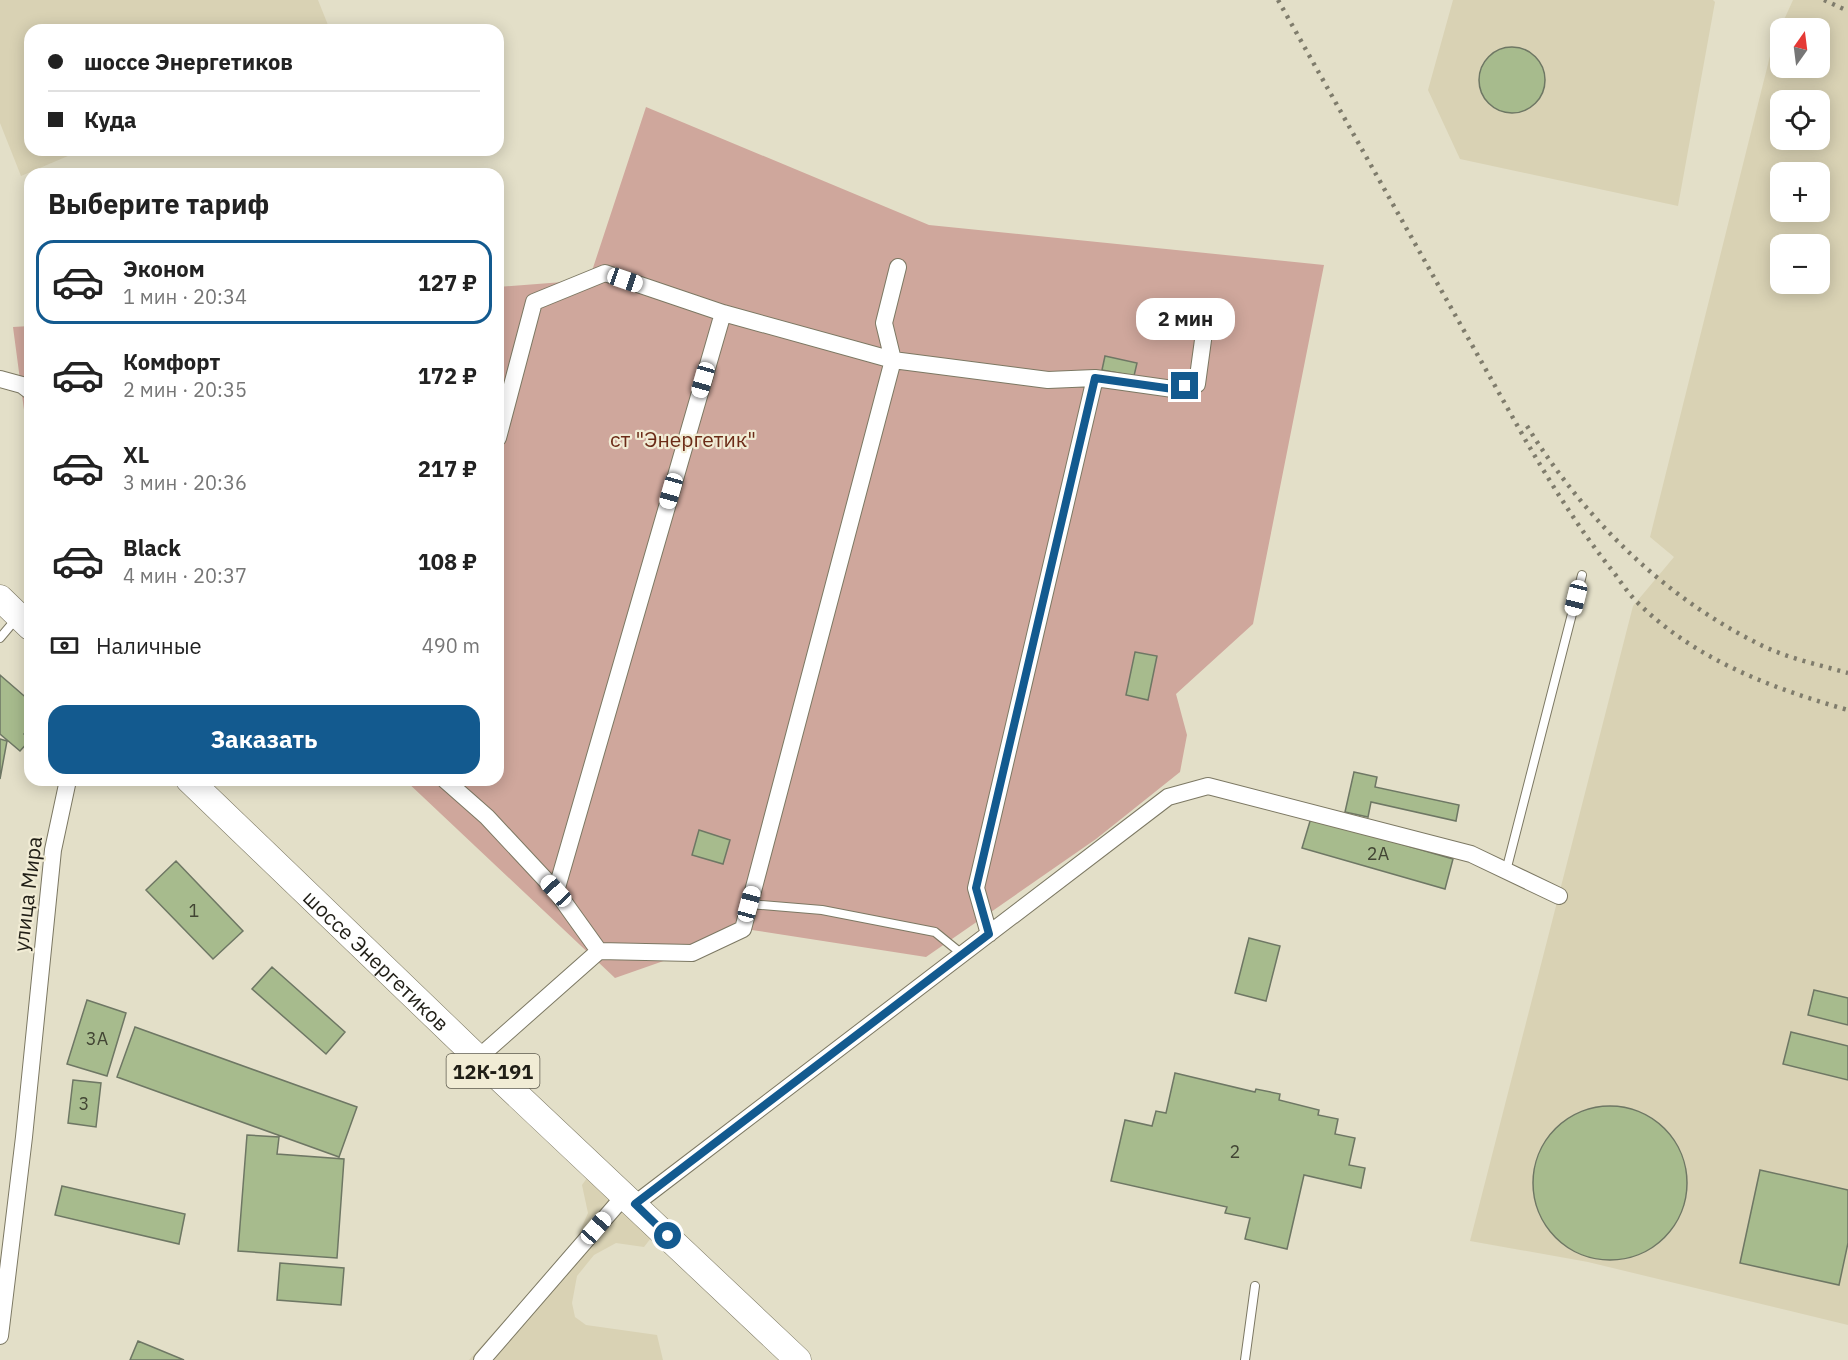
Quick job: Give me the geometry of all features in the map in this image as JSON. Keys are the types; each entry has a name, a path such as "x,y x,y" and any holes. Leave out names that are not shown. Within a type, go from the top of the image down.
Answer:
{"main road":[{"path":"0,598 24,622"},
{"name":"шоссе Энергетиков","path":"195,786 478,1058 798,1360"}],"street":[{"path":"478,1058 599,951 692,953 743,929 893,360 884,323 898,267"},
{"path":"504,415 534,302 605,273 723,313 893,360 1048,380 1095,378 1173,389 1197,384 1203,340"},
{"path":"556,891 723,313"},
{"path":"989,934 976,888 1095,378"},
{"path":"0,380 24,386"},
{"name":"улица Мира","path":"0,1336 24,1137 53,850 67,786"},
{"path":"452,786 487,817 556,891 599,951"},
{"path":"482,1360 630,1200 989,934 1168,797 1208,786 1471,854 1559,896"}],"lane":[{"path":"1506,871 1582,575"},
{"path":"0,638 24,622"},
{"path":"749,904 822,909 935,932 962,954"},
{"path":"1245,1360 1255,1286"}],"shaded area":[{"path":"0,0 318,0 328,24 24,24 24,156 68,156 40,168 24,168 24,175 21,176 0,123"},
{"path":"1453,0 1713,0 1715,2 1678,206 1460,159 1428,90"},
{"path":"1793,0 1848,0 1848,1325 1588,1262 1470,1241 1633,606 1674,557 1650,537 1770,56 1770,78 1830,78 1830,18 1785,18"},
{"path":"587,1178 651,1238 644,1247 616,1243 594,1255 577,1276 572,1303 575,1317 586,1325 657,1335 663,1360 469,1360 576,1240 588,1213 582,1185"}],"green space":[{"name":"ст \"Энергетик\"","path":"646,107 929,225 1324,265 1253,624 1176,694 1187,735 1180,772 1096,839 926,957 752,930 615,978 411,786 504,786 504,287 589,280"},
{"path":"24,326 24,410 13,327"}],"building":[{"path":"1512,47 1525,49 1540,62 1545,80 1543,93 1530,108 1512,113 1499,111 1484,98 1479,80 1481,67 1494,52"},
{"path":"1105,356 1137,363 1134,376 1102,370"},
{"path":"1135,652 1157,656 1148,700 1126,695"},
{"path":"0,675 24,696 24,747 20,751 0,734"},
{"path":"0,739 7,741 0,779"},
{"path":"1354,772 1377,777 1375,787 1459,805 1456,821 1371,802 1368,817 1345,812"},
{"path":"1311,818 1453,859 1445,889 1302,848"},
{"path":"699,830 730,840 723,864 692,855"},
{"path":"176,861 243,931 213,959 146,890"},
{"path":"1249,938 1280,946 1266,1001 1235,993"},
{"path":"272,967 345,1032 326,1054 252,989"},
{"path":"1814,990 1848,998 1848,1025 1808,1015"},
{"path":"87,1000 126,1013 107,1076 67,1064"},
{"path":"135,1027 357,1107 339,1157 117,1077"},
{"path":"1791,1032 1848,1046 1848,1080 1783,1064"},
{"path":"1175,1073 1255,1092 1256,1089 1280,1094 1279,1100 1319,1110 1318,1115 1338,1119 1335,1134 1355,1138 1349,1165 1365,1168 1361,1188 1304,1175 1287,1249 1245,1239 1250,1218 1225,1213 1227,1207 1111,1181 1125,1120 1152,1126 1156,1111 1166,1113"},
{"path":"73,1080 101,1083 96,1127 68,1123"},
{"path":"1610,1106 1639,1112 1653,1119 1664,1129 1674,1140 1681,1154 1687,1183 1681,1212 1674,1226 1664,1237 1653,1247 1639,1254 1610,1260 1581,1254 1567,1247 1556,1237 1546,1226 1539,1212 1533,1183 1539,1154 1546,1140 1556,1129 1567,1119 1581,1112"},
{"path":"247,1135 279,1137 277,1154 344,1159 337,1258 238,1251"},
{"path":"1760,1170 1848,1190 1848,1243 1839,1285 1740,1263"},
{"path":"62,1186 185,1214 179,1244 55,1215"},
{"path":"280,1263 344,1268 341,1305 277,1300"},
{"path":"138,1341 184,1360 130,1360"}],"railway":[{"path":"1278,0 1526,441 1579,526 1629,593 1684,641 1736,670 1763,682 1848,710"},
{"path":"1824,0 1848,11"},
{"path":"1527,426 1572,490 1598,520 1625,549 1686,600 1719,622 1764,647 1799,660 1848,673"}],"route":[{"path":"668,1236 635,1204 989,934 976,888 1095,378 1173,389 1185,386"}]}
